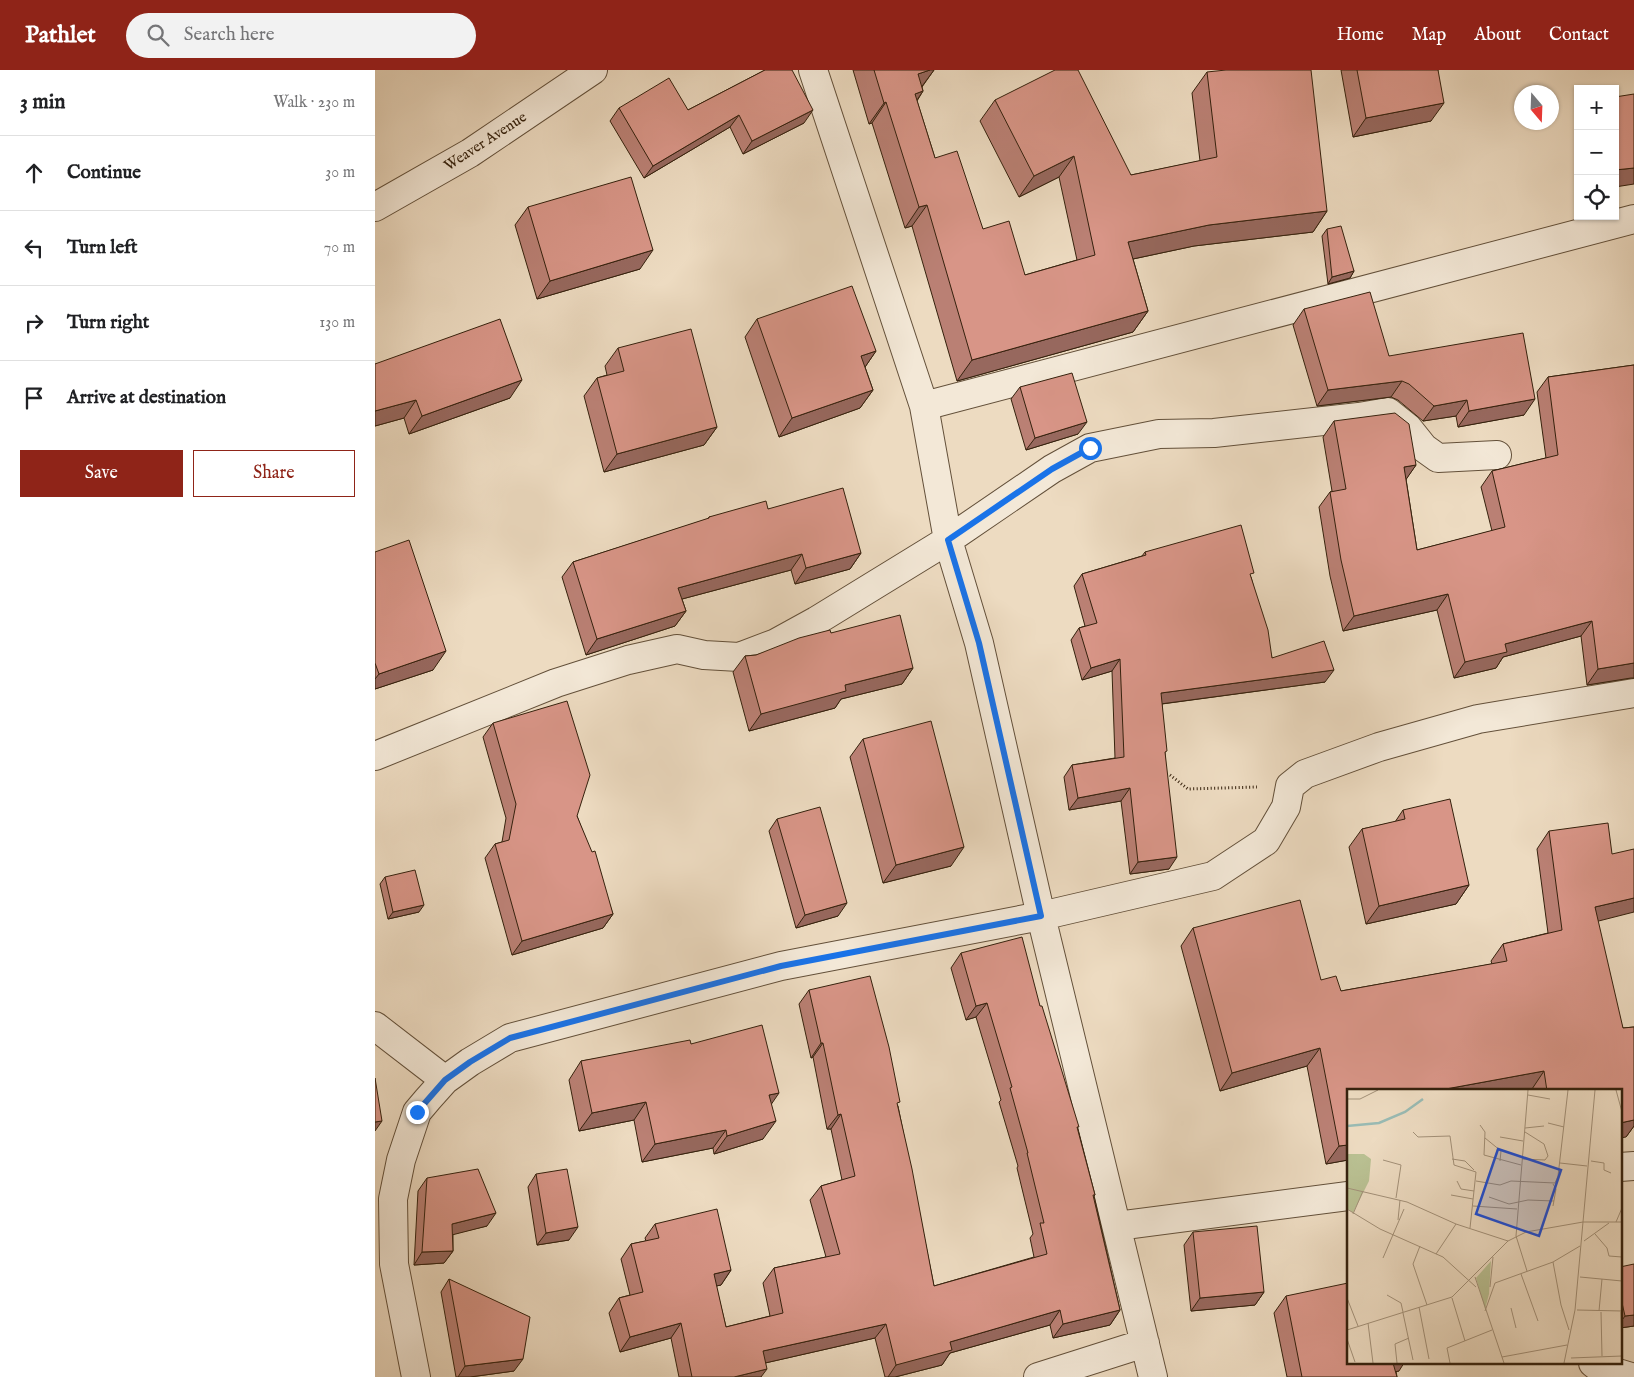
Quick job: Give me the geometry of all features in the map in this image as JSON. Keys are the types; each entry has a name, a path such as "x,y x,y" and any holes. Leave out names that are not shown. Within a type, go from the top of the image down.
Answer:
{"street":[{"name":"Weaver Avenue","path":"375,207 470,153 593,70"},
{"path":"813,70 924,406 948,540 979,643 1041,916 1153,1377"},
{"path":"924,406 1634,219"},
{"path":"375,756 556,683 628,660 677,649 703,655 739,658 776,643 816,621 948,540 1052,469 1090,448 1159,434 1214,433 1388,412 1408,428 1424,448 1438,458 1497,455"},
{"path":"416,1377 394,1264 393,1199 401,1160 417,1112 445,1080 470,1062 510,1038 781,966 1041,916 1213,876 1266,841 1286,807 1290,786 1305,774 1379,747 1478,719 1634,693"},
{"path":"375,1026 445,1080"},
{"path":"1621,1167 1634,1166"},
{"path":"1117,1226 1347,1196"},
{"path":"1038,1377 1145,1343"},
{"path":"1594,1364 1598,1367 1631,1377"}],"path":[{"path":"1170,775 1188,789 1290,786"}],"building":[{"path":"765,70 792,70 813,110 752,141 739,115 653,166 619,108 669,78 688,110"},
{"path":"874,70 930,70 918,74 923,91 915,94 935,158 957,151 983,229 1009,221 1025,275 1095,255 1074,156 1034,176 995,100 1055,70 1078,70 1131,175 1217,157 1207,72 1226,70 1311,70 1327,211 1209,225 1128,242 1148,311 972,360 927,205 919,207"},
{"path":"1357,70 1438,70 1444,103 1366,118"},
{"path":"1634,94 1634,168 1619,170 1619,130 1619,96"},
{"path":"631,177 653,250 550,281 528,207"},
{"path":"1341,226 1354,271 1332,277 1327,229"},
{"path":"852,286 876,351 861,356 873,390 792,418 757,319"},
{"path":"1370,292 1389,356 1523,333 1535,399 1469,411 1467,400 1434,406 1409,384 1402,381 1328,390 1304,309"},
{"path":"500,319 522,380 422,416 416,400 375,411 375,364"},
{"path":"691,329 717,427 617,454 597,378 624,371 618,348"},
{"path":"1634,365 1634,663 1598,669 1592,621 1505,644 1507,652 1465,662 1448,594 1354,616 1341,560 1330,492 1346,489 1334,421 1395,413 1409,424 1416,465 1404,467 1417,550 1505,527 1492,471 1558,455 1548,377"},
{"path":"1072,373 1087,422 1035,438 1020,387"},
{"path":"843,488 861,553 806,568 802,554 678,588 686,611 597,639 573,562 709,517 766,501 768,509"},
{"path":"1241,525 1254,573 1250,574 1268,630 1272,658 1324,641 1334,670 1161,693 1167,751 1165,752 1177,857 1138,862 1130,788 1078,798 1072,765 1124,757 1120,659 1091,668 1079,628 1097,623 1082,574 1146,555 1145,552"},
{"path":"409,540 446,651 379,674 375,663 375,552"},
{"path":"900,615 913,668 845,685 846,691 761,714 745,656 756,655 799,638 830,630 831,633"},
{"path":"567,701 590,775 577,816 592,852 595,851 613,914 522,941 495,844 509,840 516,804 493,723"},
{"path":"931,721 964,847 896,865 863,739"},
{"path":"1450,799 1469,885 1379,906 1362,829 1405,819 1403,810"},
{"path":"820,807 847,903 805,915 777,819"},
{"path":"1608,823 1612,854 1634,849 1634,898 1595,907 1623,1028 1634,1027 1634,1120 1621,1123 1621,1089 1547,1089 1544,1071 1446,1089 1347,1089 1347,1145 1339,1146 1320,1048 1232,1073 1193,928 1300,900 1321,980 1336,976 1341,991 1507,961 1503,944 1562,930 1549,831"},
{"path":"415,870 424,905 393,912 385,877"},
{"path":"1022,937 1040,1006 1042,1006 1079,1127 1077,1127 1095,1195 1093,1195 1120,1310 1063,1324 1060,1310 950,1342 952,1350 896,1365 886,1324 763,1351 767,1369 734,1377 692,1377 681,1323 630,1337 619,1298 643,1292 631,1244 659,1238 655,1224 717,1209 731,1270 714,1274 726,1327 783,1313 774,1268 840,1254 821,1186 855,1176 841,1114 838,1115 823,1043 821,1043 809,990 870,976 889,1047 900,1102 897,1103 912,1169 934,1286 1047,1254 1040,1223 1044,1223 1028,1153 1010,1088 1012,1087 987,1003 976,1006 961,953"},
{"path":"762,1025 779,1093 769,1095 776,1121 727,1136 726,1130 655,1144 646,1102 592,1113 581,1061 690,1040 691,1044"},
{"path":"375,1078 382,1121 375,1122"},
{"path":"478,1169 496,1213 452,1224 453,1251 422,1252 427,1178"},
{"path":"567,1169 578,1227 546,1233 536,1174"},
{"path":"1257,1226 1264,1292 1200,1298 1193,1232"},
{"path":"1634,1264 1634,1315 1625,1316 1621,1298 1621,1267"},
{"path":"449,1279 530,1317 523,1359 465,1366"},
{"path":"1347,1283 1347,1364 1393,1364 1397,1377 1302,1377 1286,1296"}],"route":[{"path":"417,1112 445,1080 470,1062 510,1038 781,966 1041,916 979,643 948,540 1052,469 1090,448"}]}
